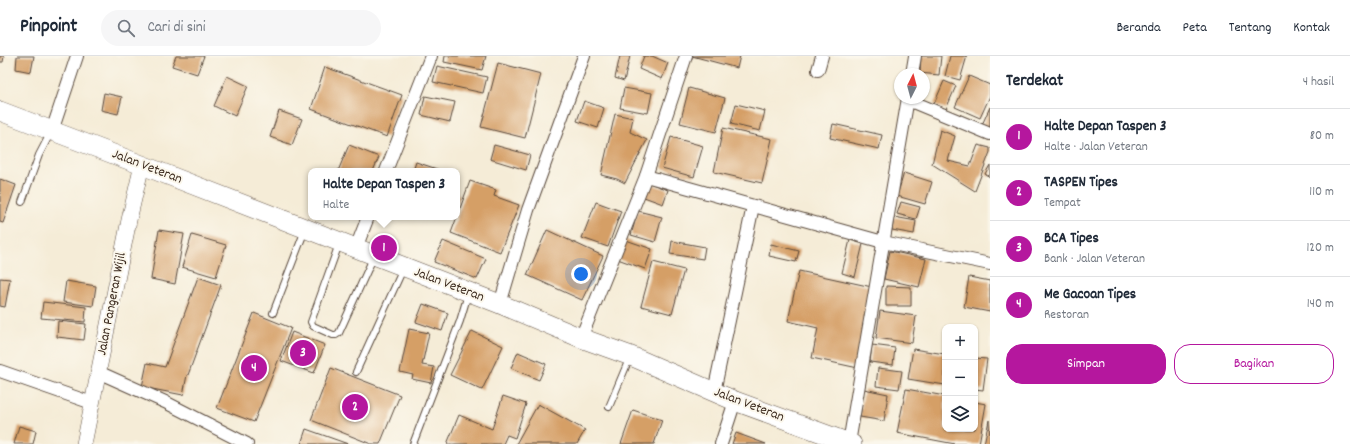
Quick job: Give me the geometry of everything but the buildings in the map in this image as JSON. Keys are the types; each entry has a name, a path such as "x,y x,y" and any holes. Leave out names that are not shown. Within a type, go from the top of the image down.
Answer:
{"main road":[{"name":"Jalan Veteran","path":"0,111 500,304 582,338 631,356 735,401 850,444"}],"street":[{"path":"52,131 77,56"},
{"path":"387,168 431,56"},
{"path":"500,304 528,210 584,56"},
{"path":"582,338 646,176 686,56"},
{"path":"818,70 822,56"},
{"path":"913,68 915,56"},
{"path":"850,444 907,104"},
{"path":"920,104 990,134"},
{"name":"Jalan Pangeran Wijil","path":"84,444 142,165"},
{"path":"646,176 883,242 990,264"},
{"path":"714,392 753,206"},
{"path":"348,245 366,220"},
{"path":"0,371 92,403"},
{"path":"98,372 165,402 247,444"},
{"path":"720,444 735,401"}],"lane":[{"path":"22,202 39,155 52,131"},
{"path":"273,313 306,229"},
{"path":"348,245 311,322 313,326 333,335 339,333 374,256"},
{"path":"356,372 404,267"},
{"path":"413,444 460,321 469,292"},
{"path":"609,407 631,356"}],"place":[{"name":"Halte Depan Taspen 3","path":"384,248"},
{"name":"BCA Tipes","path":"303,353"},
{"name":"Me Gacoan Tipes","path":"254,368"},
{"name":"TASPEN Tipes","path":"355,407"}]}
